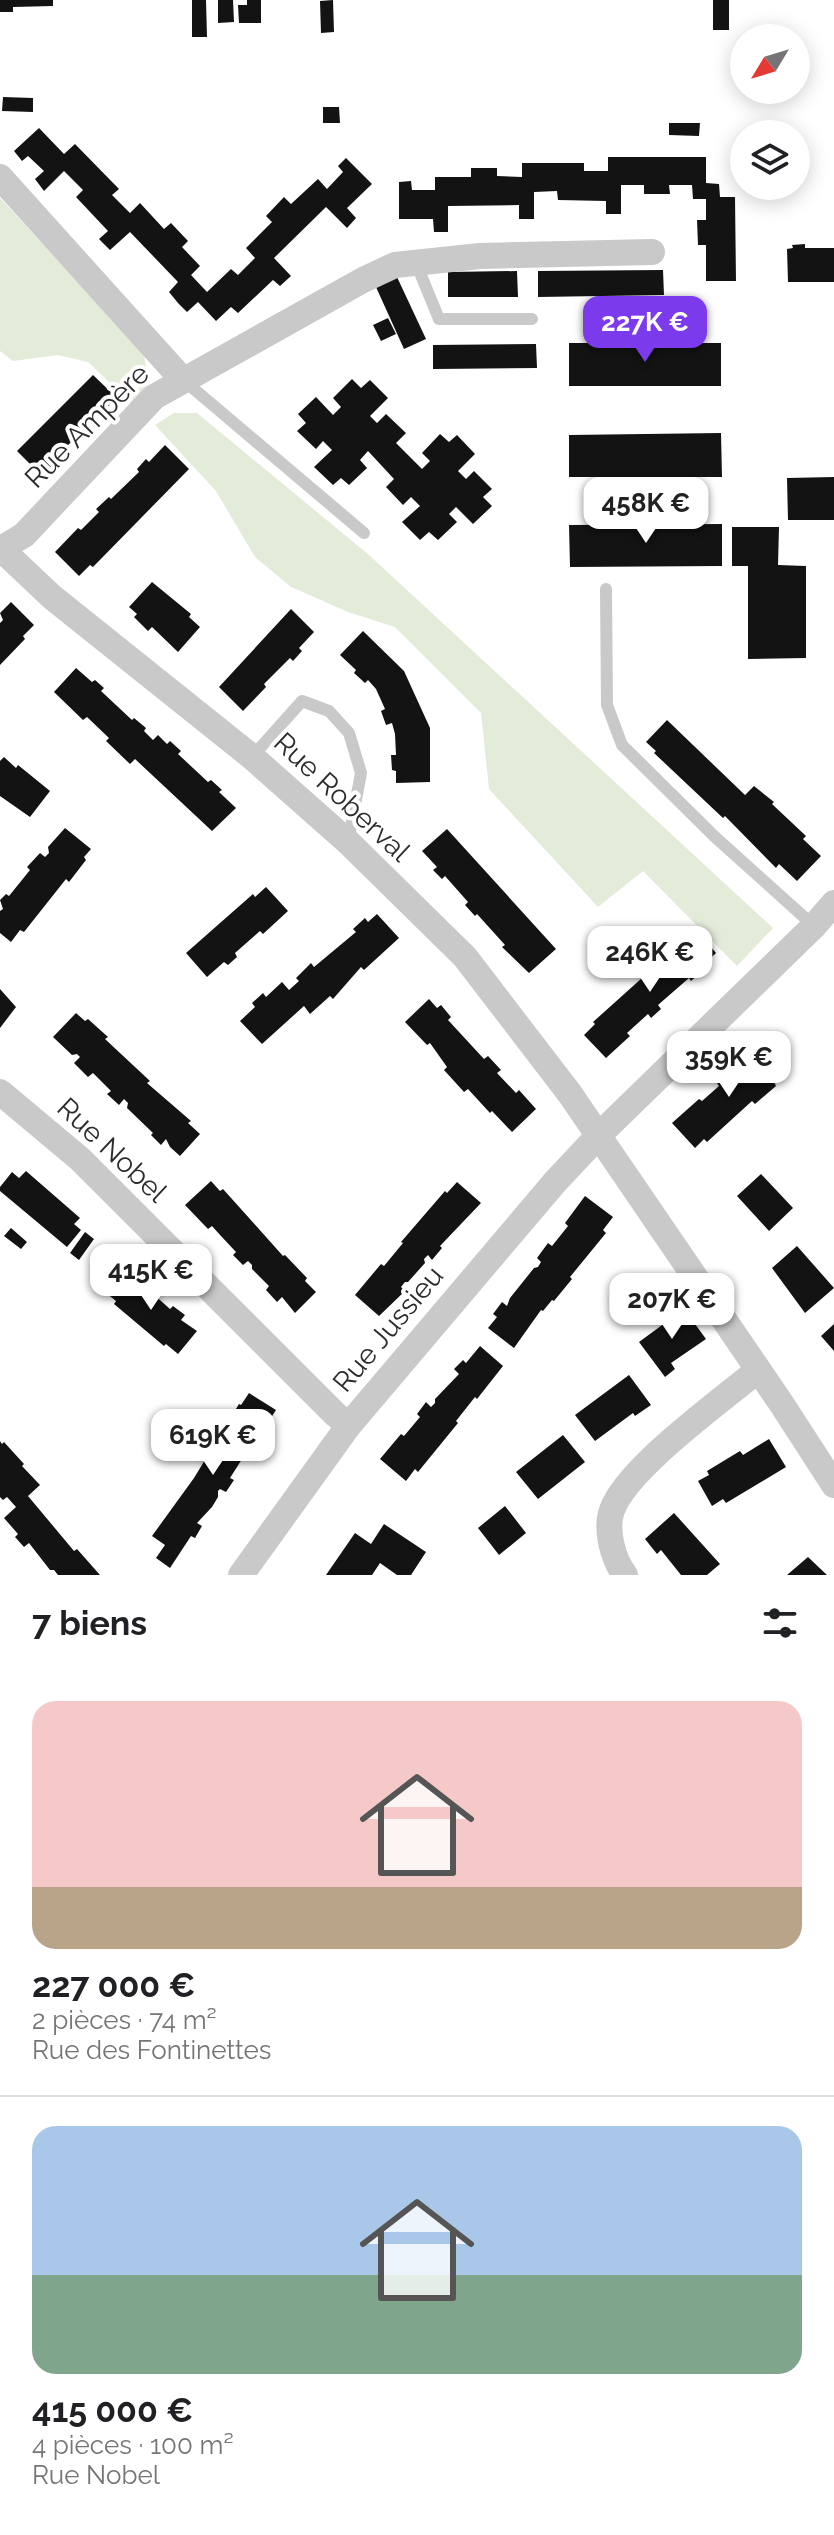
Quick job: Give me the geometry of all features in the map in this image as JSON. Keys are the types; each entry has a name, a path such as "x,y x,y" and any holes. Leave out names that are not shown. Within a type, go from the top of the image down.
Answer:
{"street":[{"path":"0,177 182,379"},
{"name":"Rue Ampère","path":"0,549 24,535 154,397 395,265 480,256 652,252"},
{"name":"Rue Roberval","path":"0,549 52,597 252,757 348,842 465,957 599,1135 834,1485"},
{"name":"Rue Jussieu","path":"241,1575 349,1425 555,1182 834,903"},
{"name":"Rue Nobel","path":"0,1092 80,1159 325,1405 349,1425"},
{"path":"625,1575 618,1565 611,1538 611,1512 632,1476 758,1370"}],"lane":[{"path":"416,263 439,319 532,319"},
{"path":"182,379 364,533"},
{"path":"606,589 607,705 622,745 715,837 814,926"},
{"path":"252,757 302,701 329,711 349,733 361,773 348,842"}],"green space":[{"path":"0,198 144,353 148,384 132,404 88,362 58,355 13,361 0,351"},
{"path":"174,413 197,413 369,555 773,928 737,966 643,871 598,907 489,789 481,713 395,627 348,612 291,587 255,557 216,491 155,425"}],"building":[{"path":"0,0 53,0 53,6 13,7 13,12 0,12"},
{"path":"192,0 206,0 207,37 192,37"},
{"path":"218,0 233,0 234,22 218,23"},
{"path":"247,0 261,0 261,23 239,23 238,5 247,5"},
{"path":"333,0 334,32 321,33 320,1"},
{"path":"713,0 729,0 729,30 713,30"},
{"path":"3,97 33,98 33,112 2,111"},
{"path":"323,107 339,107 340,123 323,123"},
{"path":"669,123 700,123 699,136 669,135"},
{"path":"39,128 64,154 75,144 119,189 112,195 130,213 140,203 164,229 171,223 188,241 182,247 200,266 191,275 207,292 231,269 238,275 255,258 246,248 272,222 266,216 284,197 291,204 318,179 327,189 343,172 338,166 346,158 372,184 347,208 356,218 347,228 326,207 274,258 291,276 280,286 273,280 238,313 231,307 216,321 198,302 187,312 178,303 169,292 178,282 130,232 110,250 99,239 108,231 76,197 83,190 64,171 44,191 35,179 44,171 28,156 22,161 14,151"},
{"path":"608,157 706,157 706,183 719,184 720,197 735,200 736,281 706,281 706,245 698,245 697,220 706,220 706,199 693,199 692,185 669,185 670,194 644,194 644,185 621,185 621,214 606,214 606,201 558,200 557,191 534,192 534,219 519,219 519,205 448,206 448,232 434,232 433,219 399,219 399,182 411,181 412,190 435,190 435,177 471,177 471,168 497,168 497,176 522,177 522,163 584,163 584,171 608,171"},
{"path":"805,244 805,248 834,248 834,282 788,282 787,249 793,248 792,245"},
{"path":"663,270 664,295 538,297 538,271"},
{"path":"517,271 518,297 448,297 448,272"},
{"path":"397,277 426,339 404,349 376,287"},
{"path":"388,318 396,334 381,341 373,325"},
{"path":"569,343 721,343 721,386 569,386"},
{"path":"536,344 537,368 433,369 433,345"},
{"path":"93,375 117,398 101,413 104,416 95,425 92,423 67,446 71,450 41,475 17,451"},
{"path":"352,379 361,388 370,380 388,398 370,416 377,423 386,414 406,433 396,443 422,469 430,461 422,453 440,434 449,442 457,435 475,454 458,471 466,479 474,471 492,489 483,497 492,506 473,524 456,507 449,514 457,522 438,540 429,532 420,540 402,522 420,506 411,497 403,505 386,487 394,479 368,451 360,460 367,468 349,485 341,478 333,485 314,467 332,450 323,441 316,449 297,431 306,423 298,414 316,397 333,415 341,407 333,398"},
{"path":"721,433 722,477 569,477 569,435"},
{"path":"165,445 189,469 93,567 90,565 79,576 55,552 99,512 96,509 139,472 137,469 146,459 149,462"},
{"path":"834,477 834,520 788,520 787,478"},
{"path":"722,524 722,566 570,567 569,525"},
{"path":"732,527 779,527 778,565 806,566 806,658 748,659 748,566 732,566"},
{"path":"152,582 191,614 189,617 200,627 178,652 152,627 148,631 129,607"},
{"path":"11,602 34,625 0,665 0,623 3,620 0,613"},
{"path":"291,609 314,632 299,648 302,651 293,661 290,658 264,684 266,687 243,711 219,687"},
{"path":"363,631 404,671 430,728 430,782 396,783 391,755 396,755 392,723 386,725 381,711 385,709 376,689 368,680 365,683 354,673 356,670 340,655"},
{"path":"76,668 104,688 101,691 132,720 134,718 146,728 144,731 153,740 158,735 167,744 170,741 181,751 178,754 208,782 211,780 222,790 219,792 236,808 212,831 135,759 130,764 87,717 83,720 54,692"},
{"path":"667,720 745,795 754,786 806,836 803,839 821,856 797,881 779,864 776,868 725,816 723,818 654,753 656,751 646,742"},
{"path":"4,757 50,791 30,817 0,796 0,761"},
{"path":"65,828 91,849 84,857 86,860 69,882 66,879 24,932 20,930 11,942 0,933 0,911 3,909 0,900 6,894 9,896 40,853 45,857 49,853 48,847"},
{"path":"447,829 556,949 529,973 502,947 505,945 477,914 475,916 465,905 468,902 445,876 442,879 433,870 437,867 422,851"},
{"path":"266,887 288,911 263,934 260,931 235,953 237,957 228,965 224,962 207,977 186,953 253,894 255,897"},
{"path":"377,914 399,938 364,970 361,967 333,999 330,996 310,1014 304,1006 262,1044 240,1021 255,1007 252,1003 263,993 266,997 282,982 289,990 311,963 314,967 356,932 353,929 365,918 368,922"},
{"path":"696,929 716,953 691,981 689,978 658,1005 661,1009 651,1018 648,1014 627,1033 630,1036 606,1058 584,1035 595,1024 593,1022 666,961 664,958"},
{"path":"0,989 16,1007 0,1028"},
{"path":"429,999 437,1008 441,1005 451,1017 448,1020 484,1059 488,1056 501,1070 497,1073 516,1093 519,1090 536,1109 512,1132 468,1089 464,1092 444,1070 447,1067 430,1043 427,1045 405,1022"},
{"path":"76,1013 108,1037 105,1039 150,1081 147,1083 191,1121 188,1123 200,1134 180,1156 166,1139 161,1145 151,1135 153,1133 127,1108 128,1103 124,1099 119,1105 107,1094 111,1091 93,1073 88,1077 74,1063 80,1057 72,1055 53,1037"},
{"path":"762,1049 784,1073 774,1082 776,1086 755,1104 752,1101 707,1142 704,1139 695,1148 672,1123 719,1086 717,1083 732,1070 734,1073"},
{"path":"26,1171 80,1218 74,1224 81,1230 67,1247 0,1191 12,1172 19,1178"},
{"path":"761,1174 793,1208 769,1231 737,1196"},
{"path":"211,1181 220,1191 223,1189 307,1278 305,1281 316,1292 295,1313 282,1297 277,1302 252,1265 248,1261 243,1265 233,1255 236,1252 212,1226 208,1229 185,1205"},
{"path":"457,1182 481,1203 440,1246 442,1248 432,1260 428,1255 424,1259 425,1263 401,1287 405,1291 379,1316 355,1295 381,1264 384,1266 445,1191 447,1193"},
{"path":"585,1196 613,1217 603,1230 606,1233 554,1301 541,1310 514,1348 488,1328 497,1317 493,1314 502,1302 507,1306 510,1298 538,1267 541,1262 537,1258 548,1243 552,1246 568,1226 565,1223"},
{"path":"11,1228 27,1242 21,1249 4,1236"},
{"path":"85,1232 94,1239 79,1260 70,1253"},
{"path":"797,1246 834,1288 805,1313 772,1268"},
{"path":"124,1269 137,1285 142,1280 170,1309 173,1306 185,1315 181,1320 197,1331 178,1354 114,1304 116,1301 105,1292"},
{"path":"684,1309 706,1339 671,1363 675,1369 665,1377 639,1342"},
{"path":"834,1324 834,1351 821,1336"},
{"path":"480,1346 503,1366 477,1399 475,1397 418,1472 415,1469 406,1481 380,1459 420,1417 417,1414 426,1402 431,1407 459,1374 454,1369 463,1360 466,1363"},
{"path":"629,1375 651,1405 635,1416 633,1413 595,1441 575,1415"},
{"path":"249,1393 276,1410 261,1433 256,1433 253,1438 259,1443 248,1459 244,1456 230,1478 234,1480 226,1492 218,1491 212,1507 197,1523 202,1526 195,1538 191,1536 170,1568 156,1558 165,1545 152,1536"},
{"path":"563,1435 585,1462 538,1499 516,1472"},
{"path":"769,1439 786,1467 726,1503 723,1499 712,1506 698,1481 709,1475 707,1471 740,1451 743,1455"},
{"path":"0,1441 40,1485 28,1496 74,1551 77,1549 100,1575 58,1575 50,1570 29,1543 24,1547 15,1537 18,1534 4,1518 16,1507 7,1497 3,1500 0,1497"},
{"path":"505,1506 526,1533 499,1555 478,1528"},
{"path":"674,1513 720,1564 707,1575 681,1575 661,1550 657,1554 645,1539"},
{"path":"384,1524 426,1552 411,1575 397,1575 380,1563 372,1575 326,1575 355,1533 371,1544"},
{"path":"808,1557 827,1575 787,1575"}]}
